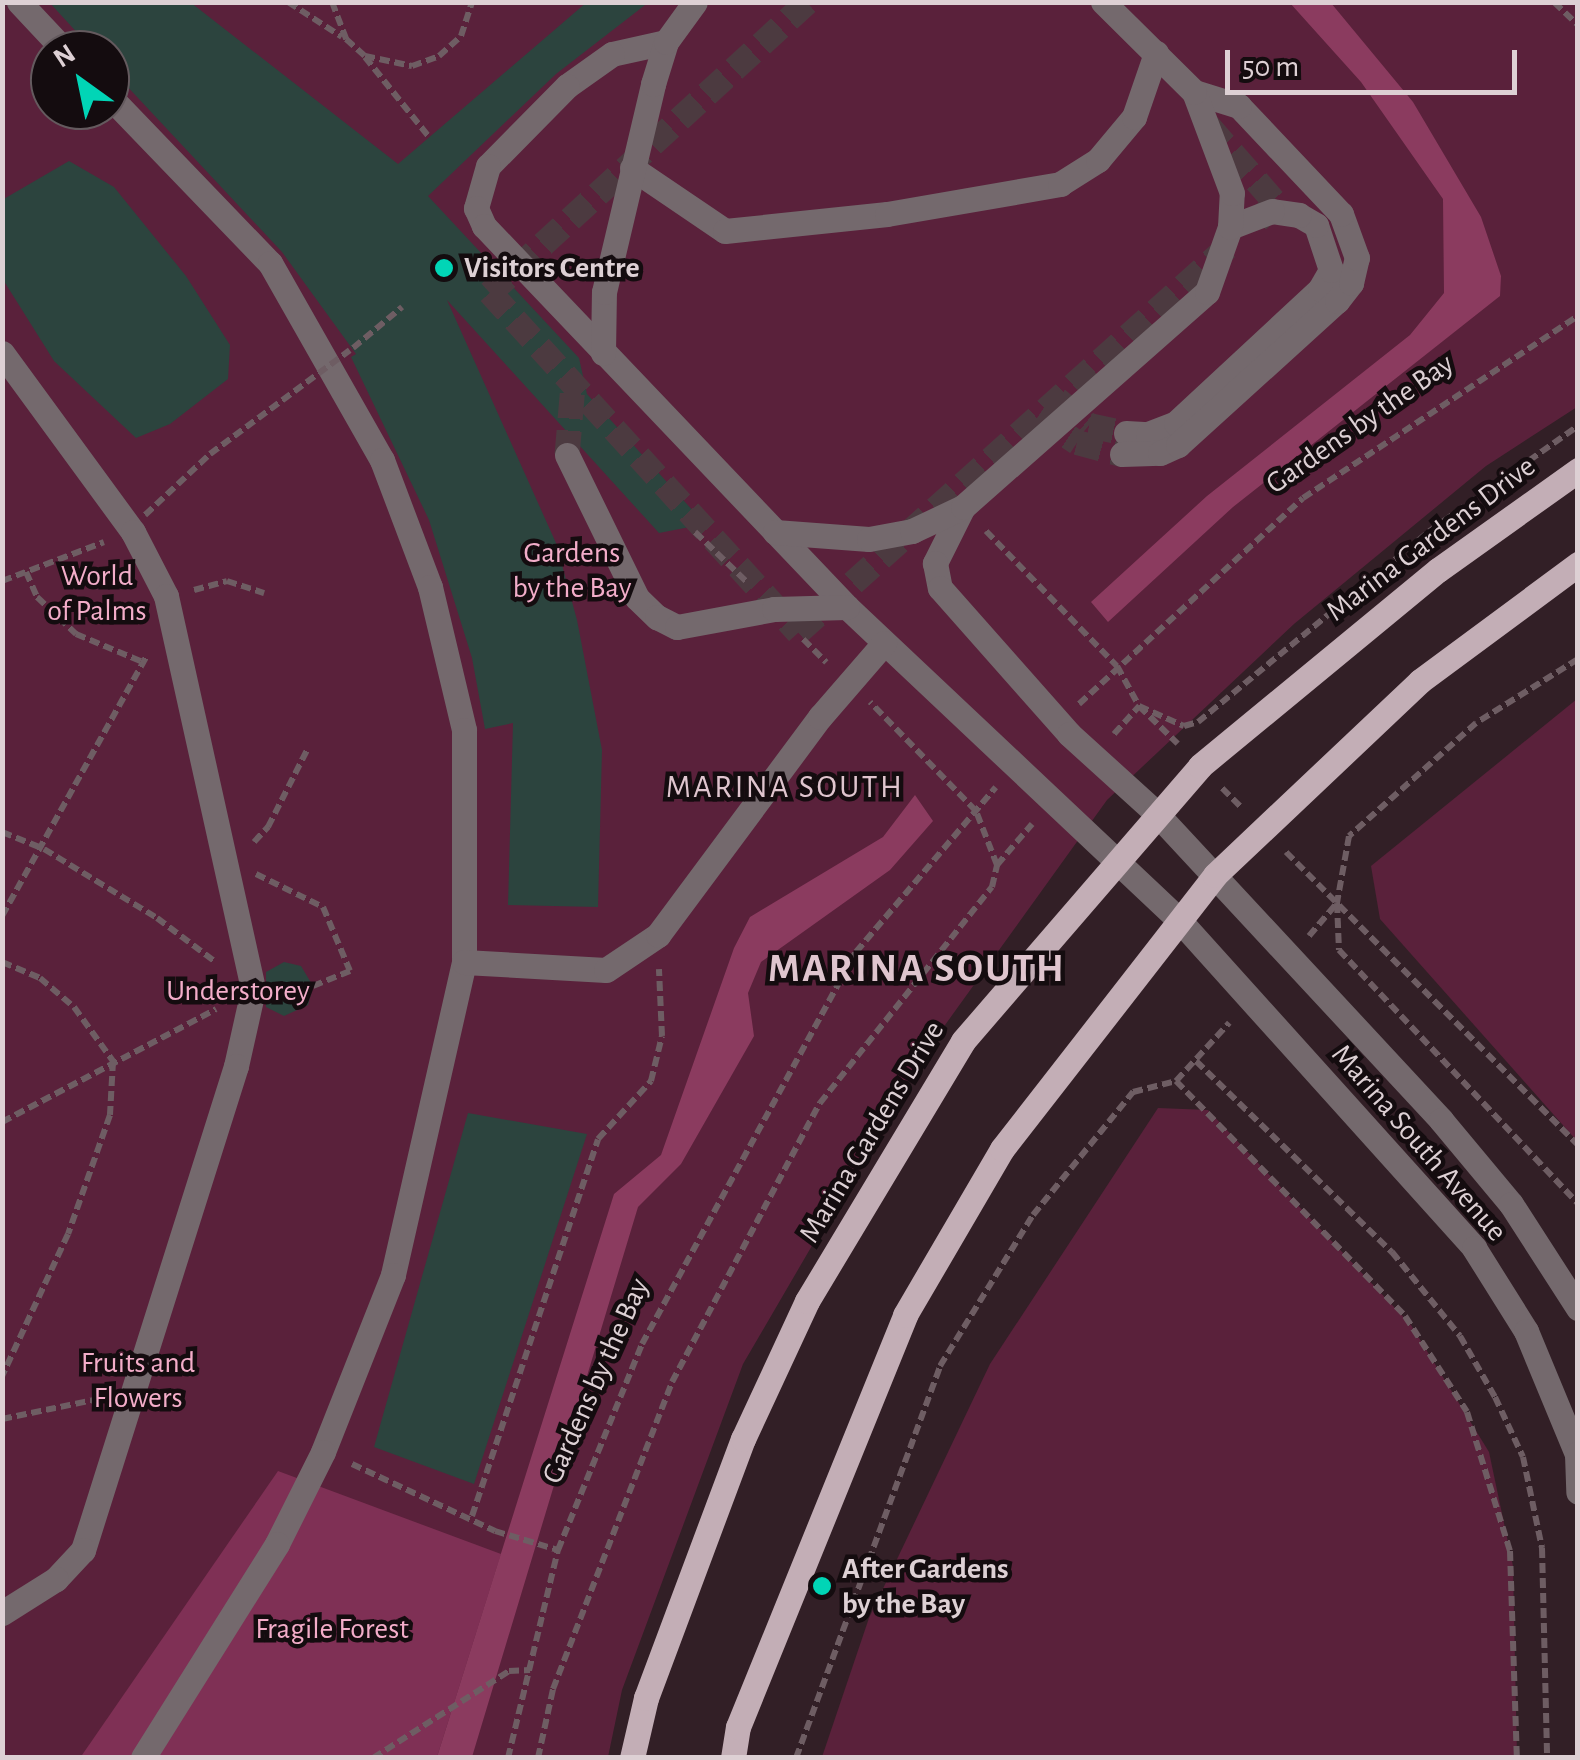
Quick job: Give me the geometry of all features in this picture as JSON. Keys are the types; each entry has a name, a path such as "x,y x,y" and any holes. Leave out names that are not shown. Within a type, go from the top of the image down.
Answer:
{"main road":[{"name":"Marina Gardens Drive","path":"632,1758 646,1698 743,1438 807,1301 963,1041 1115,858 1200,766 1364,630 1578,470"},
{"path":"733,1758 738,1727 832,1486 914,1298 1002,1149 1215,875 1339,752 1435,668 1578,564"}],"street":[{"path":"19,2 45,30"},
{"path":"603,353 604,292 632,168 666,42 695,2"},
{"path":"775,532 869,539 912,531 963,507 1208,292 1230,227 1232,193 1194,92 1103,2"},
{"path":"666,42 612,54 566,86 488,166 478,193 484,226 846,607 1180,921"},
{"path":"632,168 725,231 887,214 1060,184 1098,160 1134,117 1156,53"},
{"path":"1194,92 1239,106 1341,214 1357,258 1351,283 1336,301 1178,445 1160,453 1124,443 1176,423 1320,290 1331,270 1316,224 1299,215 1272,211 1230,227"},
{"path":"130,118 270,263 382,460 430,587 464,730 464,962 392,1276 324,1452 228,1630 143,1758"},
{"path":"2,353 139,523 168,603 229,866 253,990 236,1066 83,1550 56,1579 2,1613"},
{"path":"567,455 637,598 657,618 678,627 774,609 846,607"},
{"path":"963,507 935,563 940,588 1059,723 1215,875"},
{"path":"464,962 606,970 658,935 820,717 884,643"},
{"name":"Marina South Avenue","path":"1215,875 1441,1120 1511,1204 1578,1308"},
{"name":"Marina South Avenue","path":"1180,921 1474,1248 1526,1331 1577,1454 1578,1492"}],"path":[{"path":"288,2 346,39 365,56 429,138"},
{"path":"332,2 346,39"},
{"path":"365,56 412,66 440,56 461,36 472,2"},
{"path":"1554,2 1578,25"},
{"path":"2,581 139,523 210,454 402,307"},
{"name":"Gardens by the Bay","path":"1059,723 1303,498 1578,316"},
{"path":"963,507 1117,666 1139,706 1184,726 1198,722 1431,530 1578,426"},
{"path":"695,532 763,598"},
{"path":"26,572 46,607 76,634 144,662"},
{"path":"2,916 44,849 144,662 168,603 227,581 264,592"},
{"path":"1578,659 1476,724 1348,836 1338,903 1338,950 1578,1204"},
{"path":"538,1758 553,1689 672,1382 820,1102 992,887 997,865 976,812 868,700"},
{"path":"260,836 308,750"},
{"name":"Gardens by the Bay","path":"508,1758 554,1549 642,1344 856,952 1015,766"},
{"path":"2,832 44,849 157,918 253,990 113,1061 38,1109 2,1122"},
{"path":"229,866 273,878 324,907 350,971 314,986"},
{"path":"1338,903 1578,1145"},
{"path":"472,1516 598,1140 651,1082 662,1036 658,935"},
{"path":"2,962 40,978 74,1007 113,1061 110,1115 2,1376"},
{"path":"796,1758 940,1366 1032,1215 1133,1092 1176,1081 1196,1061 1392,1252 1460,1336 1496,1397 1523,1458 1538,1519 1547,1758"},
{"path":"1176,1081 1405,1316 1467,1412 1510,1550 1517,1758"},
{"path":"2,1419 131,1394"},
{"path":"324,1452 472,1516 496,1531 554,1549"},
{"path":"373,1758 418,1724 508,1671 530,1670"}],"green space":[{"name":"Gardens by the Bay","path":"3,3 1577,3 1577,407 1486,466 1294,624 1107,800 922,1057 743,1364 622,1690 608,1757 3,1757"},
{"path":"1577,699 1577,1141 1380,919 1371,866"},
{"path":"1158,1108 1208,1110 1411,1325 1489,1452 1513,1566 1517,1757 822,1757 869,1618 990,1364"},
{"name":"Fragile Forest","path":"278,1471 501,1554 437,1757 80,1758"}],"shaded area":[{"path":"1290,3 1331,3 1413,102 1481,217 1501,276 1500,296 1233,507 1108,622 1091,602 1207,496 1410,335 1444,293 1443,199 1361,82"},
{"path":"915,795 933,821 890,870 761,962 748,993 754,1036 681,1164 638,1207 472,1757 437,1757 614,1194 661,1155 734,948 750,917 883,837"}],"building":[{"path":"49,2 190,2 398,164 587,2 649,2 556,74 428,196 579,358 587,394 705,524 659,533 447,300 556,543 577,620 602,750 598,907 508,905 513,723 485,729 472,658 429,520 351,357 356,354 282,252 130,89 130,30 75,30"},
{"path":"69,161 114,187 186,276 230,345 228,379 170,424 136,438 54,361 2,278 2,200"},
{"path":"284,962 301,966 313,986 308,1005 284,1016 266,1007 266,972"},
{"path":"468,1113 587,1134 474,1484 374,1447"}],"tunnel":[{"path":"807,2 490,292 798,632 1227,247"},
{"path":"1208,125 1276,203 1257,220"},
{"path":"567,455 573,385"},
{"path":"1057,399 1089,425 1126,433"},
{"path":"1038,416 1077,442 1122,454"}],"place":[{"name":"Visitors Centre","path":"444,268"},
{"name":"After Gardens by the Bay","path":"822,1586"}],"district":[{"name":"MARINA SOUTH","path":"785,787"},
{"name":"MARINA SOUTH","path":"917,969"}],"park label":[{"name":"World of Palms","path":"97,593"},
{"name":"Understorey","path":"238,991"},
{"name":"Fruits and Flowers","path":"138,1380"}]}
